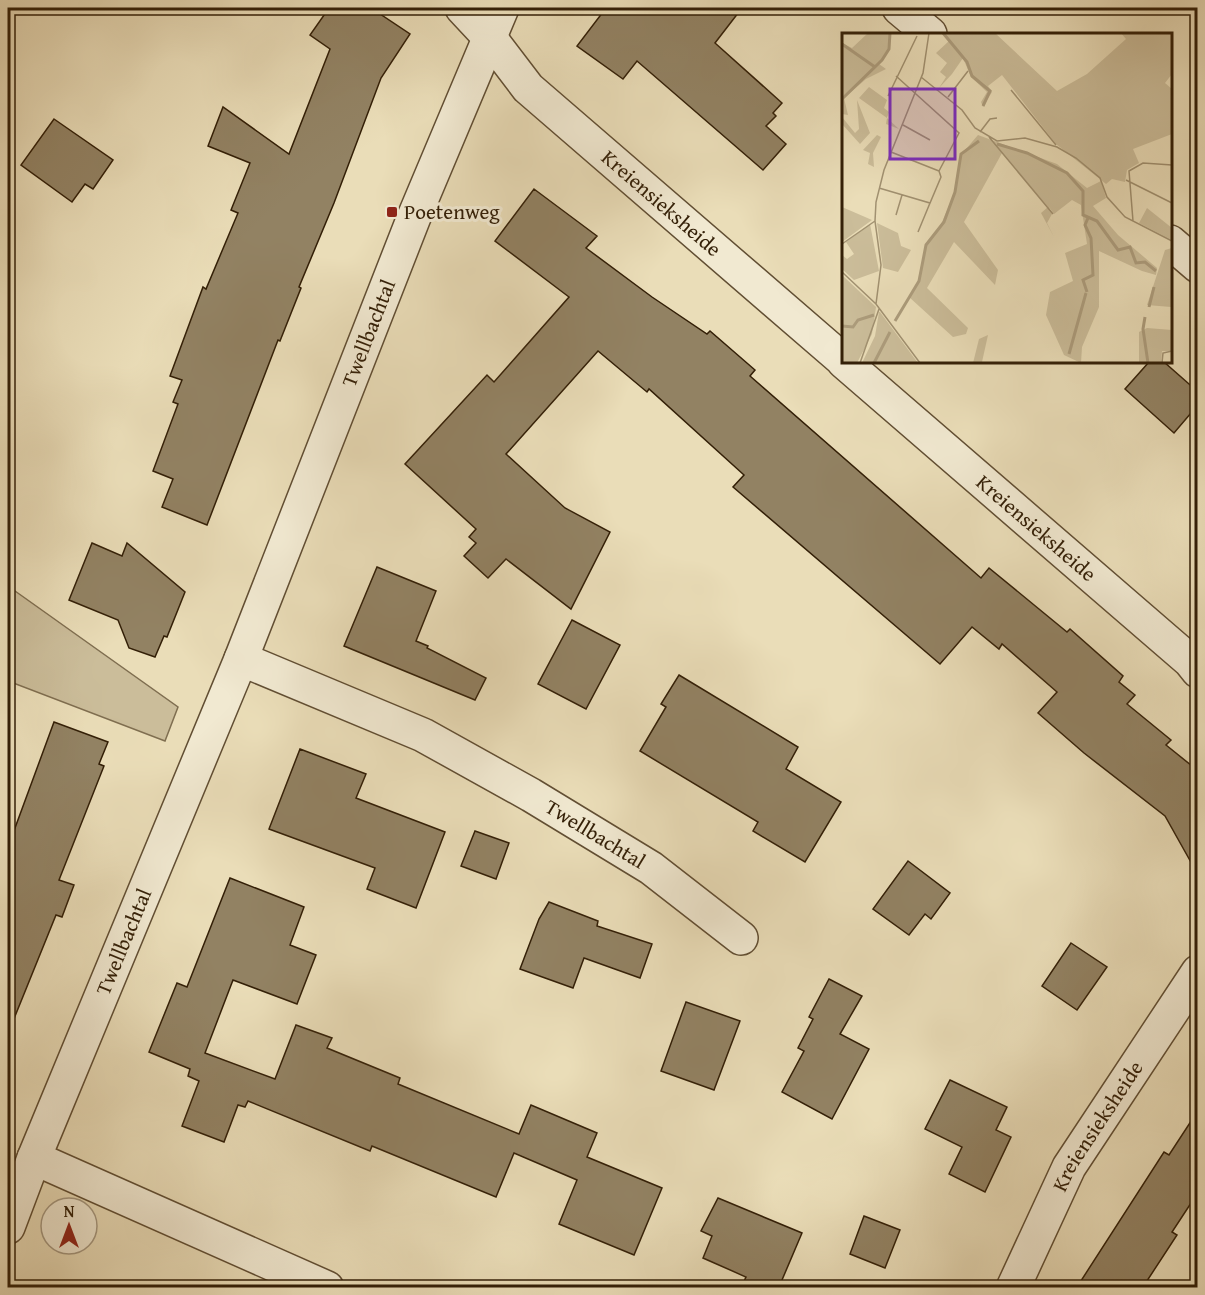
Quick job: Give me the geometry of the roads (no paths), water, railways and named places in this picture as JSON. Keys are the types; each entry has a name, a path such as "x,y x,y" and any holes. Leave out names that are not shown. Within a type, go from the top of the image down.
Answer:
{"street":[{"name":"Kreiensieksheide","path":"462,8 490,38 528,87 842,359"},
{"name":"Twellbachtal","path":"8,1227 34,1158 241,659 414,217 502,8"},
{"path":"899,8 929,33"},
{"path":"1172,244 1197,266"},
{"name":"Kreiensieksheide","path":"846,363 1190,661 1197,671"},
{"name":"Twellbachtal","path":"241,659 423,735 531,795 651,868 741,938"},
{"name":"Kreiensieksheide","path":"1013,1287 1069,1167 1197,972"},
{"path":"34,1158 327,1287"}],"place":[{"name":"Poetenweg","path":"392,212"}]}
